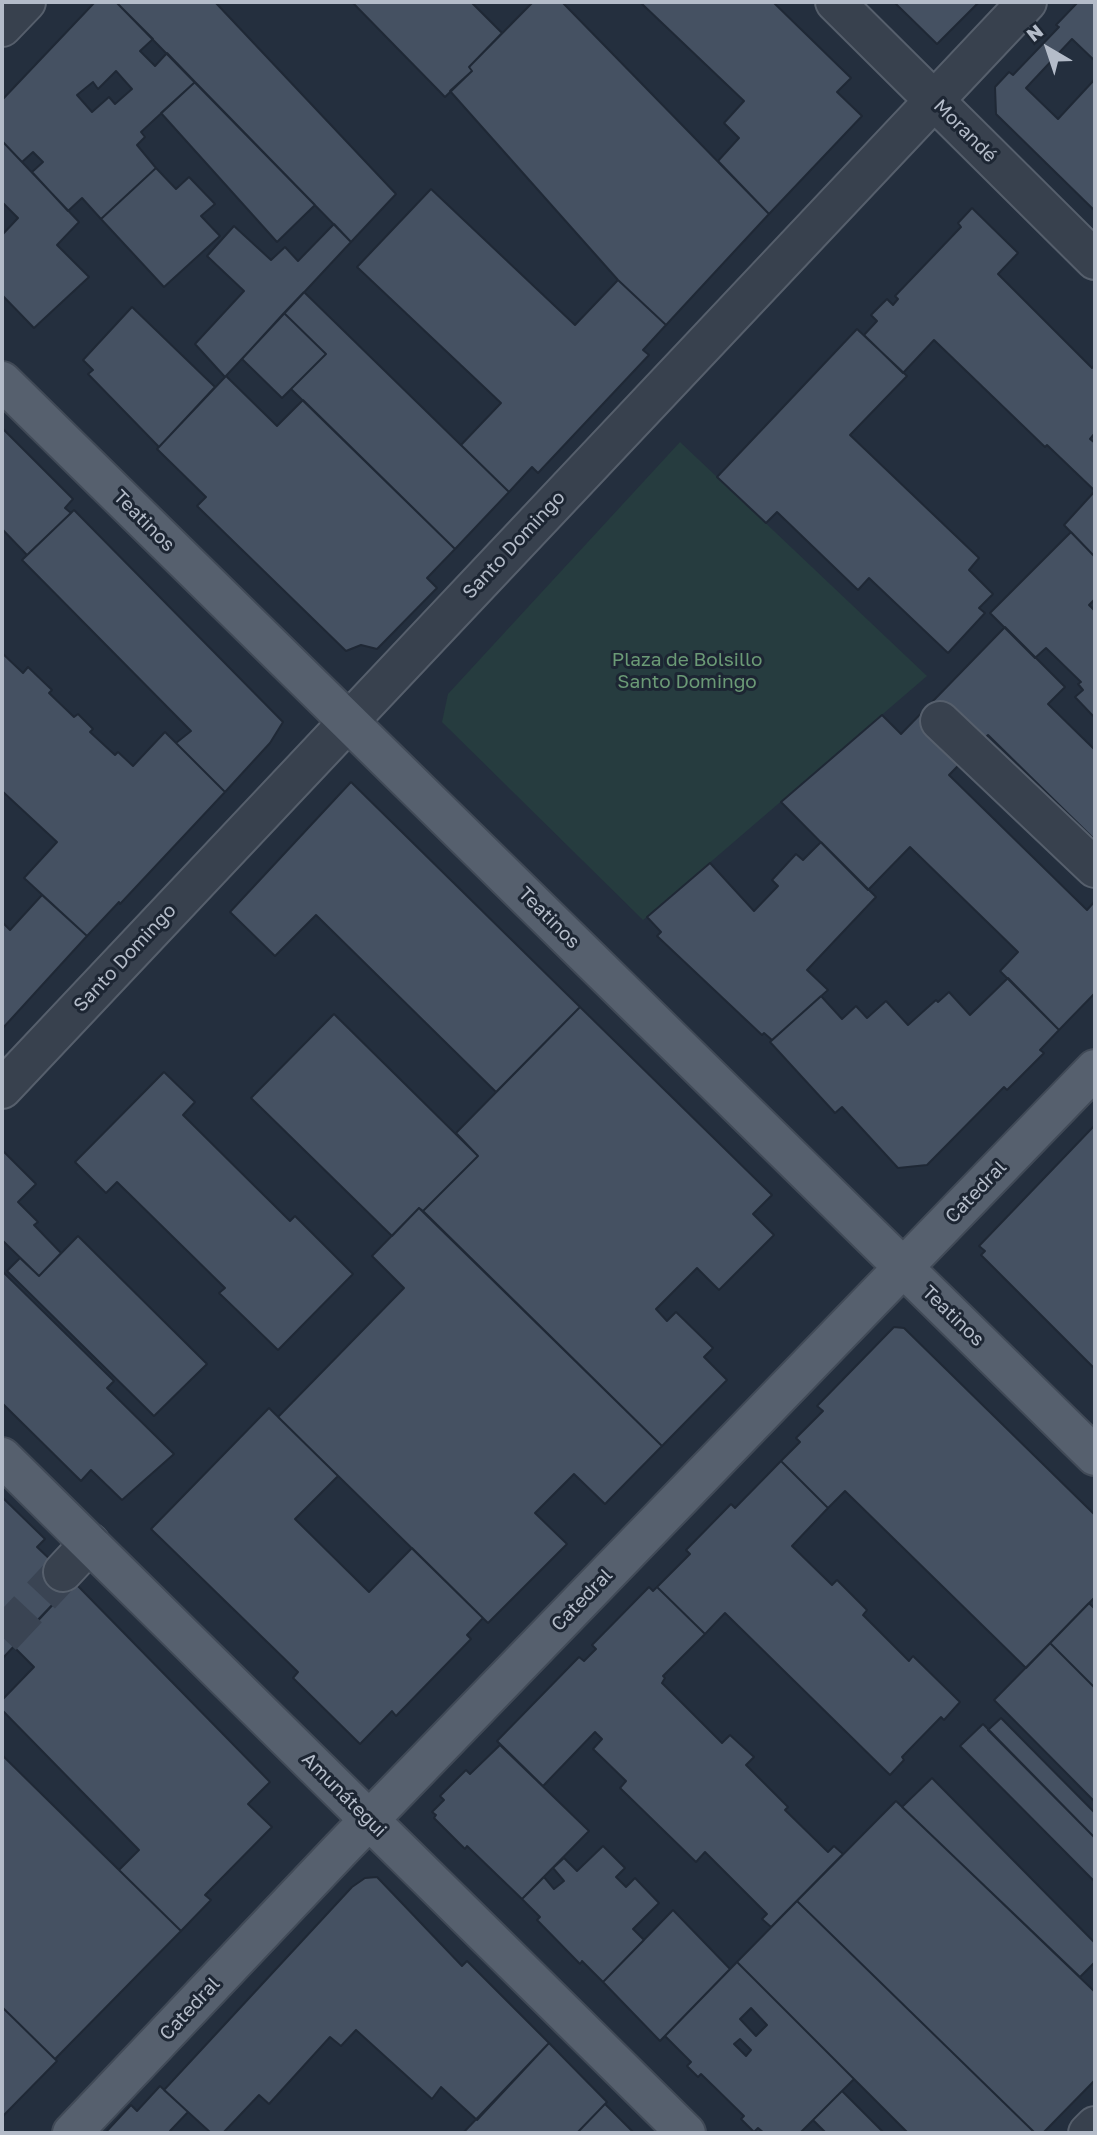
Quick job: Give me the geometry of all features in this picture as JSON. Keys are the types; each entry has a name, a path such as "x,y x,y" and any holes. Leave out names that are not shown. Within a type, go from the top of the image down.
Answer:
{"main road":[{"name":"Teatinos","path":"2,381 1095,1456"},
{"name":"Catedral","path":"72,2133 369,1820 1095,1069"},
{"name":"Amunátegui","path":"2,1457 686,2133"}],"street":[{"path":"2,27 26,2"},
{"name":"Morandé","path":"835,2 1095,260"},
{"name":"Santo Domingo","path":"2,1089 1027,2"},
{"path":"940,721 1095,868"},
{"path":"63,1572 90,1543"},
{"path":"1088,2133 1095,2126"}],"green space":[{"name":"Plaza de Bolsillo Santo Domingo","path":"680,442 927,676 643,920 442,722 448,694"}],"building":[{"path":"95,2 116,2 153,39 140,51 155,66 167,53 195,82 141,132 145,137 137,145 156,168 101,219 82,198 68,211 32,172 43,162 33,152 22,162 2,141 2,100","holes":["116,71 132,89 115,104 109,97 92,112 77,95 93,82 98,89"]},
{"path":"116,2 215,2 396,194 351,242"},
{"path":"352,2 471,2 502,33 469,67 472,71 445,97"},
{"path":"533,2 562,2 769,214 666,325 618,280 450,91 472,71 469,67"},
{"path":"640,2 773,2 851,78 837,92 862,116 769,214 718,161 739,138 724,123 744,101"},
{"path":"894,2 979,2 937,44"},
{"path":"1078,2 1095,2 1095,61 1072,39 1026,88 1058,119 1095,79 1095,211 996,114 995,87 1009,72 1013,75 1059,27 1056,25"},
{"path":"195,82 315,205 277,242 161,113"},
{"path":"2,141 79,222 57,245 89,277 34,328 2,295 2,235 18,218 2,202"},
{"path":"156,168 176,189 189,177 215,204 201,216 220,236 164,287 101,219"},
{"path":"431,189 575,325 618,280 666,325 643,350 649,355 538,473 532,467 509,492 461,445 501,403 357,267"},
{"path":"972,208 1018,253 998,274 1092,368 1095,364 1095,433 1090,439 1095,443 1095,491 1047,445 1045,447 934,340 903,373 864,335 877,321 871,315 887,299 893,305 898,299 895,296 961,227 958,223"},
{"path":"334,224 351,242 225,377 195,344 244,291 207,256 234,226 271,260 285,247 298,261"},
{"path":"304,292 509,492 455,549 291,389 326,354 284,313"},
{"path":"132,307 215,387 159,447 88,374 93,370 83,360"},
{"path":"284,313 326,354 282,398 242,359"},
{"path":"857,329 907,376 850,435 979,558 969,570 993,594 979,608 985,613 948,653 869,578 858,590 777,512 766,523 717,477"},
{"path":"226,376 277,426 303,400 455,549 427,578 437,588 377,649 361,645 346,651 197,506 206,497 157,449"},
{"path":"2,428 73,499 65,508 71,513 27,555 2,529"},
{"path":"1095,491 1095,557 1064,525"},
{"path":"74,510 283,722 270,743 225,792 176,743 191,731 22,560"},
{"path":"1071,532 1095,557 1095,599 1089,605 1095,611 1095,718 1075,697 1083,690 1078,684 1081,682 1046,648 1035,658 990,613"},
{"path":"1005,627 1065,687 1048,704 1095,750 1095,840 988,735 949,775 1087,910 1095,901 1095,993 1059,1030 1000,971 1018,952 910,847 868,890 781,802 882,715 901,734"},
{"path":"2,653 23,673 28,667 52,690 49,693 74,717 78,714 93,729 90,732 115,755 118,752 133,766 165,732 225,792 87,936 24,878 57,842 2,791"},
{"path":"351,782 580,1007 496,1092 316,915 275,956 230,912"},
{"path":"821,842 876,897 807,970 828,990 772,1040 764,1033 762,1035 657,936 661,932 647,917 710,863 754,911 778,886 772,880 796,854 803,860"},
{"path":"42,895 87,936 2,1029 2,922 10,930"},
{"path":"1008,978 1059,1030 1040,1050 1044,1053 1007,1090 1004,1087 927,1165 898,1168 842,1107 835,1113 770,1042 821,996 842,1019 856,1006 867,1018 886,1001 908,1025 949,992 970,1015"},
{"path":"580,1007 772,1195 753,1214 774,1235 719,1290 697,1268 656,1309 667,1321 676,1312 713,1348 704,1357 727,1380 662,1446 423,1211 478,1156 456,1133"},
{"path":"334,1014 478,1156 423,1211 419,1208 392,1236 251,1098"},
{"path":"164,1072 195,1102 183,1115 290,1221 295,1216 353,1274 278,1350 219,1293 225,1288 117,1182 106,1193 75,1162"},
{"path":"1095,1125 1095,1369 981,1255 985,1251 979,1246"},
{"path":"4,1152 36,1184 18,1202 38,1222 34,1225 61,1253 39,1276 2,1240"},
{"path":"419,1208 662,1446 605,1504 574,1474 535,1513 567,1544 488,1623 278,1417 404,1288 372,1256"},
{"path":"78,1236 207,1364 154,1416 7,1271 20,1258 39,1276"},
{"path":"2,1271 114,1381 107,1388 174,1454 122,1500 91,1470 81,1481 2,1403"},
{"path":"894,1327 904,1328 1095,1515 1095,1597 1026,1668 845,1491 828,1508 781,1461 800,1442 796,1438 823,1411 817,1406"},
{"path":"269,1408 338,1476 295,1519 369,1592 412,1548 483,1618 467,1635 471,1639 396,1716 392,1711 360,1744 293,1678 298,1672 151,1529"},
{"path":"781,1461 828,1508 792,1546 832,1585 837,1580 867,1610 863,1615 909,1661 913,1656 960,1702 944,1720 941,1717 902,1757 904,1760 890,1775 725,1613 705,1634 657,1587 690,1554 686,1550 731,1504 735,1508"},
{"path":"2,1497 45,1539 37,1547 74,1582 2,1659"},
{"path":"74,1582 270,1782 248,1804 272,1827 205,1895 211,1900 181,1931 119,1870 139,1850 2,1710 2,1700 34,1667 13,1646"},
{"path":"649,1587 653,1591 657,1587 705,1634 663,1676 665,1678 662,1683 722,1743 730,1735 754,1757 746,1765 788,1807 785,1810 828,1852 834,1846 843,1854 771,1927 762,1919 767,1914 705,1852 696,1862 620,1788 626,1781 593,1749 602,1739 595,1732 543,1786 497,1741 579,1657 584,1661 596,1649 592,1645"},
{"path":"1089,1603 1095,1609 1095,1688 1050,1643"},
{"path":"1050,1643 1095,1688 1095,1802 994,1700"},
{"path":"1001,1718 1095,1813 1095,1838 988,1730"},
{"path":"983,1724 1095,1838 1095,1882 960,1746"},
{"path":"500,1745 589,1831 522,1899 467,1846 465,1849 434,1818 436,1815 432,1812 444,1800 440,1796 466,1770 470,1774"},
{"path":"2,1755 181,1931 55,2059 2,2007"},
{"path":"932,1778 1095,1943 1095,1962 1080,1977 902,1807"},
{"path":"896,1801 1095,1992 1095,2080 1043,2133 1035,2133 797,1901"},
{"path":"603,1846 625,1868 616,1877 626,1887 635,1878 659,1903 633,1929 644,1940 603,1982 582,1961 580,1964 537,1920 540,1917 522,1899 544,1877 554,1889 564,1881 553,1868 564,1858 577,1871"},
{"path":"377,1877 462,1966 467,1961 549,2043 477,2120 441,2087 432,2099 356,2030 341,2046 330,2037 269,2104 259,2095 223,2133 211,2133 164,2090 352,1887 365,1878"},
{"path":"797,1901 1035,2133 908,2133 737,1962"},
{"path":"673,1910 730,1969 660,2041 603,1982"},
{"path":"737,1962 854,2079 800,2133 764,2133 758,2128 754,2132 741,2119 744,2116 701,2074 698,2077 687,2066 691,2062 665,2036","holes":["751,2008 767,2025 756,2036 740,2019","740,2039 751,2050 746,2056 734,2044"]},
{"path":"2,2007 57,2061 2,2117"},
{"path":"549,2043 607,2102 577,2133 463,2133"},
{"path":"160,2086 188,2112 170,2131 172,2133 105,2133 131,2105 137,2111"},
{"path":"842,2091 884,2133 823,2133 825,2132 813,2120"},
{"path":"605,2104 634,2133 577,2133"}],"tunnel":[{"path":"2,1637 63,1572"}]}
